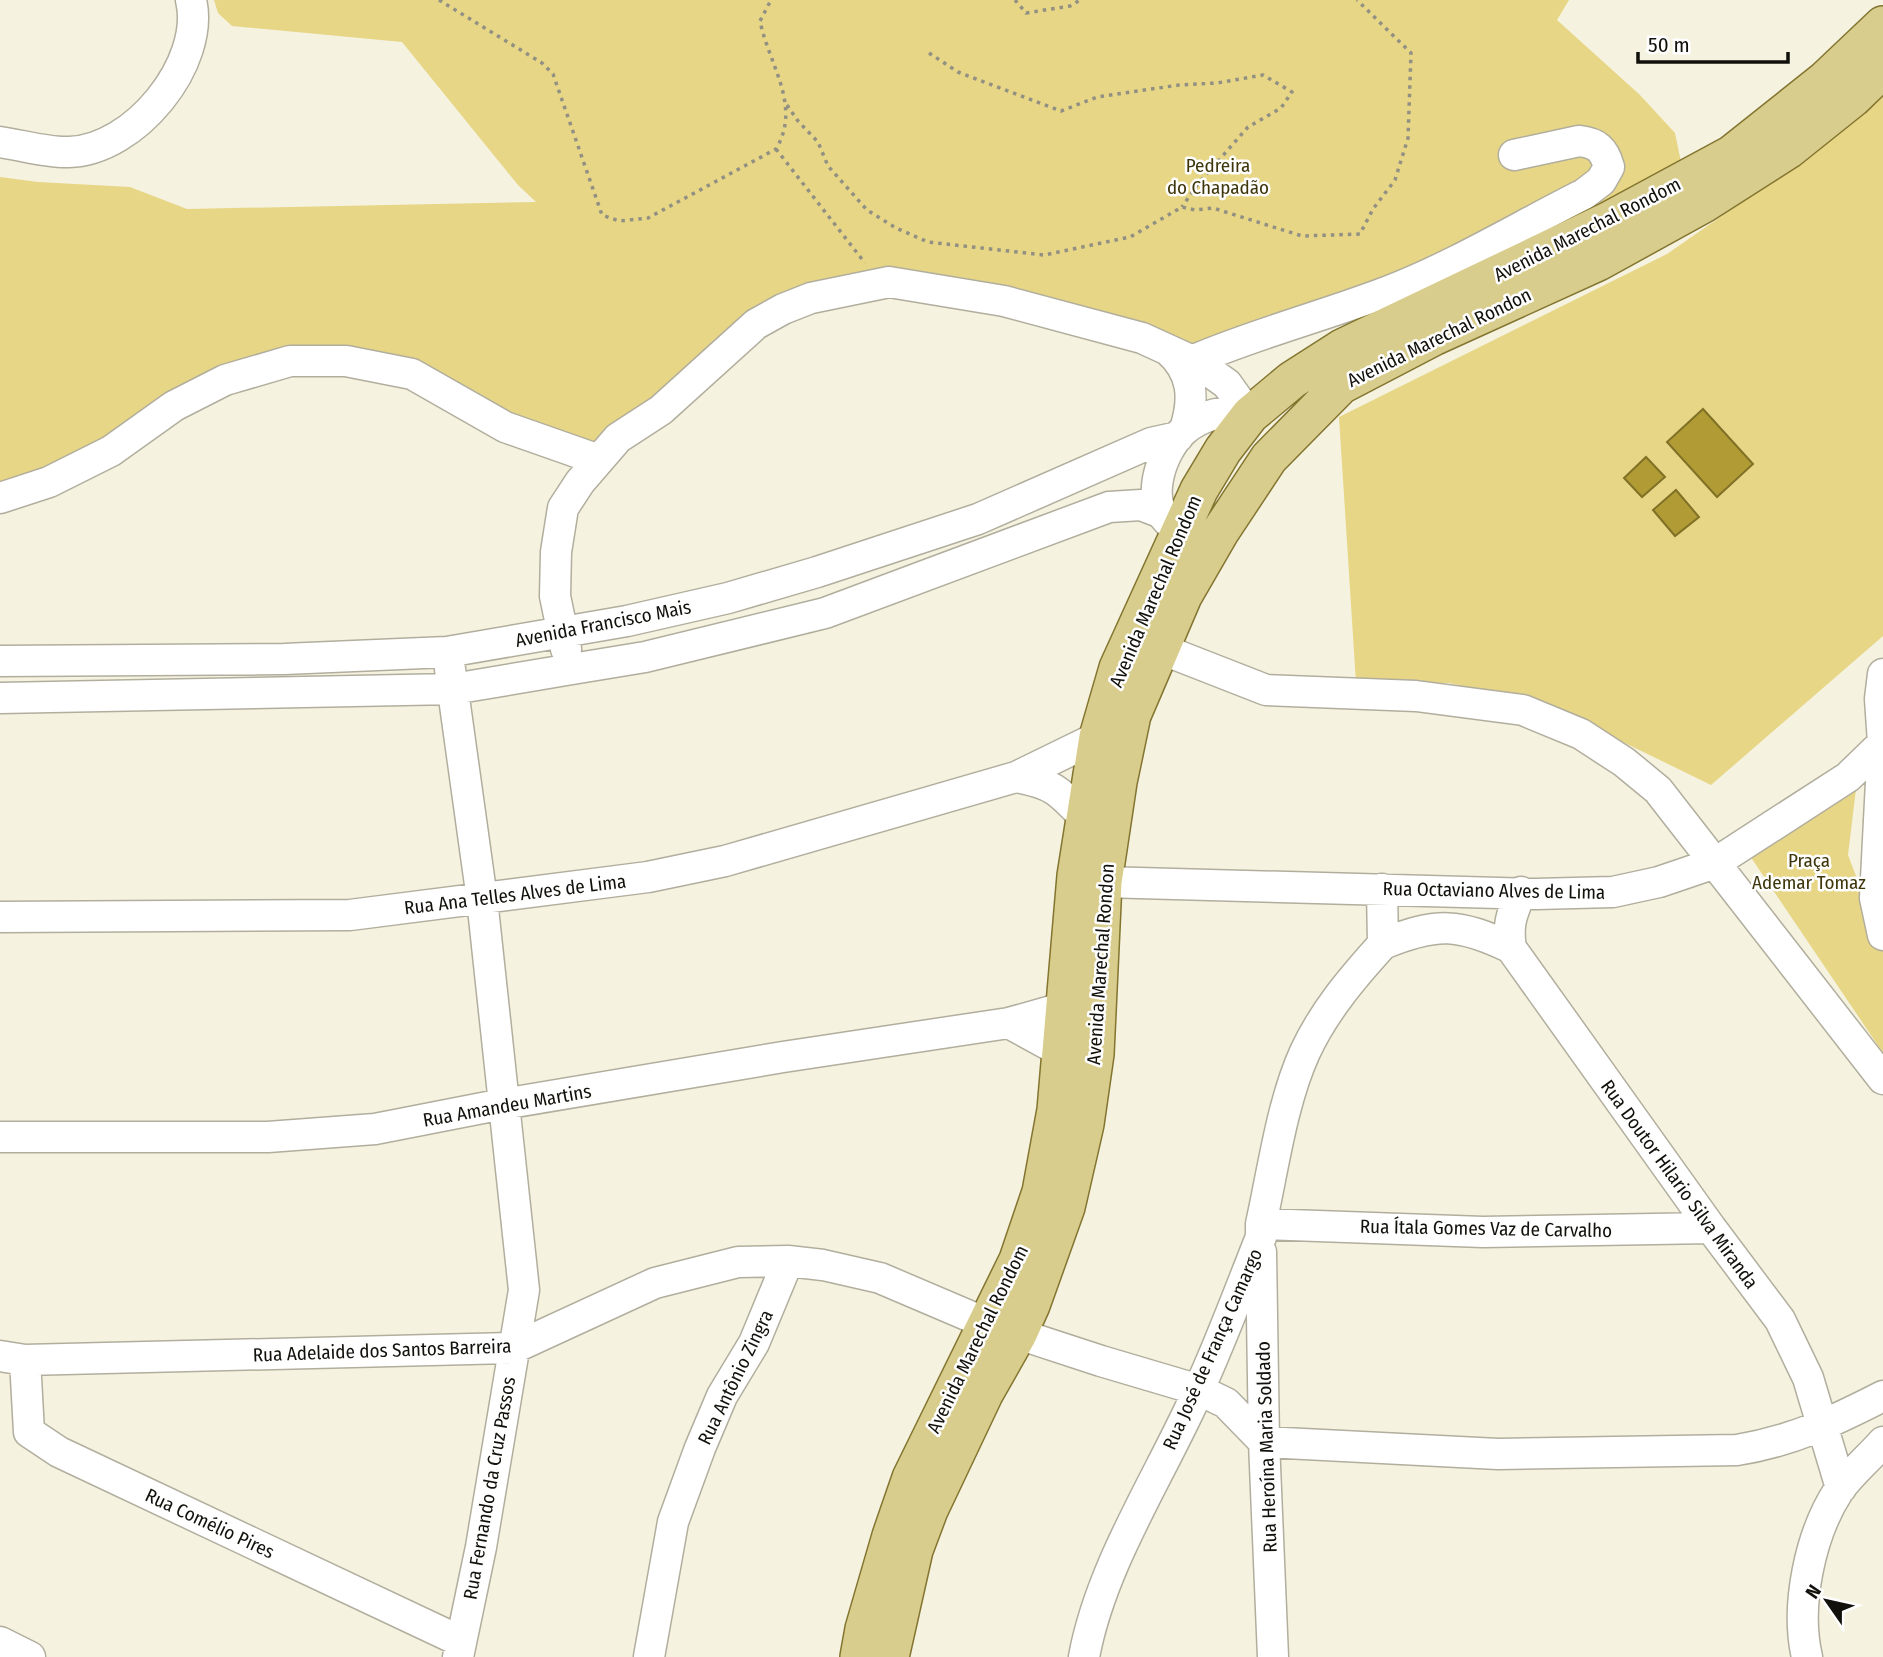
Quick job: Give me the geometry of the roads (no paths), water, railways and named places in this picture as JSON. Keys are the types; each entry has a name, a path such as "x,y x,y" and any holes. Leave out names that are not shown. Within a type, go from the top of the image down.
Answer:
{"main road":[{"name":"Avenida Marechal Rondom","path":"859,1657 864,1629 887,1549 911,1478 937,1420 1003,1329 1018,1260 1041,1192 1056,1110 1062,1052 1082,1007 1076,876 1098,737 1118,668 1171,521 1199,490 1245,413 1292,380 1342,348 1608,221 1732,154 1816,88 1883,25"},
{"name":"Avenida Marechal Rondon","path":"890,1657 914,1550 929,1510 984,1394 1003,1329 1048,1260 1066,1207 1078,1158 1095,1054 1082,1007 1118,782 1132,715 1183,596 1220,532 1269,457 1341,385 1396,355 1598,262 1705,202 1788,149 1853,98 1883,69"},
{"path":"1245,413 1263,428 1269,457"},
{"path":"1171,521 1200,534 1220,532"}],"street":[{"path":"0,142 70,152 103,145 137,124 171,88 187,53 194,12 191,0"},
{"path":"1194,360 1226,346 1417,279 1584,194 1601,181 1609,167 1599,146 1590,142 1579,141 1514,155"},
{"path":"572,669 555,596 556,552 563,508 580,482 618,438 661,410 756,324 783,309 811,299 890,282 1004,301 1142,338 1194,360 1227,384 1245,413"},
{"path":"1165,348 1177,358 1189,375 1192,395 1190,415 1164,458 1159,475 1157,496 1171,521"},
{"path":"0,498 49,482 111,451 174,406 225,380 290,361 346,361 412,374 505,428 599,460"},
{"name":"Avenida Francisco Mais","path":"0,661 284,659 447,652 627,621 728,598 978,519 1139,448 1181,433 1218,413 1245,413"},
{"name":"Avenida Francisco Mais","path":"0,698 453,689 645,657 825,613 1109,507 1141,505 1171,521"},
{"path":"1161,649 1266,690 1416,696 1523,710 1581,734 1625,762 1658,790 1883,1080"},
{"name":"Rua Fernando da Cruz Passos","path":"447,652 482,899 524,1290 481,1547 459,1649"},
{"path":"1883,674 1880,699 1883,743 1875,898 1883,935"},
{"name":"Rua Ana Telles Alves de Lima","path":"0,917 350,915 648,877 726,861 1016,777 1098,737"},
{"name":"Rua Octaviano Alves de Lima","path":"1103,881 1613,892 1659,882 1715,863 1848,777 1883,743"},
{"path":"1016,777 1043,782 1061,792 1085,818"},
{"path":"1382,889 1383,944 1413,932 1440,927 1465,929 1511,948"},
{"path":"1511,948 1508,931 1521,892"},
{"name":"Rua José de França Camargo","path":"1084,1657 1088,1637 1112,1572 1199,1390 1261,1230 1289,1100 1305,1053 1329,1010 1383,944"},
{"name":"Rua Doutor Hilario Silva Miranda","path":"1511,948 1780,1320 1808,1378 1840,1488"},
{"name":"Rua Amandeu Martins","path":"0,1137 268,1137 375,1129 503,1104 783,1057 1009,1023 1082,1007"},
{"path":"1009,1023 1062,1052"},
{"name":"Rua Ítala Gomes Vaz de Carvalho","path":"1261,1230 1483,1232 1711,1228"},
{"name":"Rua Heroína Maria Soldado","path":"1261,1230 1264,1442 1273,1657"},
{"name":"Rua Adelaide dos Santos Barreira","path":"13,1358 514,1348 655,1283 738,1262 788,1261 823,1265 880,1278 1003,1329 1199,1390 1226,1404 1264,1442"},
{"name":"Rua Antônio Zingra","path":"649,1657 673,1522 722,1396 754,1343 788,1261"},
{"name":"Rua Comélio Pires","path":"13,1358 29,1432 59,1452 459,1649"},
{"path":"1264,1442 1498,1454 1737,1450 1767,1445 1823,1426 1883,1396"},
{"path":"1807,1657 1804,1603 1807,1576 1824,1515 1840,1488 1883,1442"},
{"path":"0,1642 30,1657"}],"park label":[{"name":"Pedreira do Chapadão","path":"1218,176"},
{"name":"Praça Ademar Tomaz","path":"1809,871"}]}
